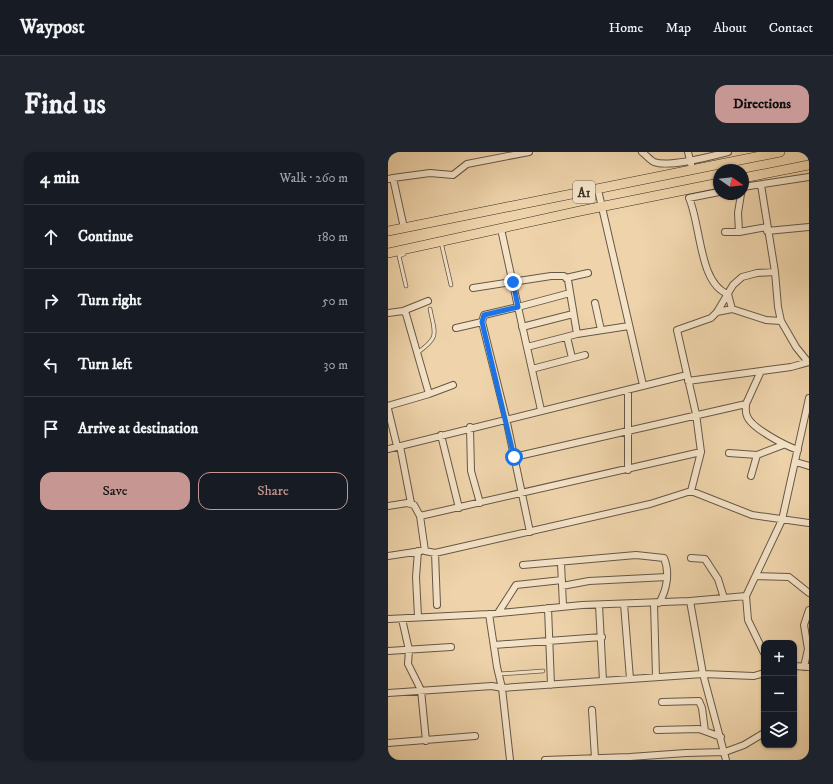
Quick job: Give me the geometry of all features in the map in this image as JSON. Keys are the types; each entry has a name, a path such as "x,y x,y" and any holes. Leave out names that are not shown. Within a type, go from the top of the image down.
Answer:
{"main road":[{"name":"A1","path":"388,231 598,190 693,170 757,154 780,152"},
{"path":"749,183 809,166"},
{"name":"A1","path":"388,253 713,184"}],"street":[{"path":"404,228 390,178 430,173 452,175 467,164 529,152"},
{"path":"642,152 650,159 659,163 690,161 712,154 728,152"},
{"path":"688,152 693,170"},
{"path":"749,185 761,185 809,177"},
{"path":"388,448 506,418 628,390 643,385 688,378 791,367 809,362 796,346 781,321 761,185"},
{"path":"598,190 643,385"},
{"path":"713,193 689,198 695,211 703,252 711,280 718,290 728,294"},
{"path":"739,200 738,213 739,232"},
{"path":"725,232 809,227"},
{"path":"501,229 541,410"},
{"path":"691,491 701,452 696,414 677,330 711,318 717,312 733,285 742,277 757,273 775,272"},
{"path":"473,288 551,276 566,278 588,273"},
{"path":"566,278 577,334"},
{"path":"530,532 506,418 482,322 484,315 570,293"},
{"path":"728,294 732,309"},
{"path":"388,313 403,311 428,301"},
{"path":"594,303 601,330"},
{"path":"717,312 732,309 766,320 781,321"},
{"path":"403,311 406,314 429,394"},
{"path":"522,327 573,314"},
{"path":"456,328 482,322"},
{"path":"527,347 577,334 629,326"},
{"path":"567,337 572,358"},
{"path":"532,368 585,355"},
{"path":"761,371 746,404 747,416 752,424 784,445 798,450"},
{"path":"388,406 453,385"},
{"path":"628,390 628,470"},
{"path":"761,647 748,620 746,596 757,576 782,520 809,398"},
{"path":"514,457 696,414 746,404"},
{"path":"388,409 389,425 398,446 411,503 414,505 420,516 421,551 416,577 418,618"},
{"path":"470,427 471,471 480,503"},
{"path":"802,434 809,436"},
{"path":"441,435 459,508"},
{"path":"729,453 757,455 784,445"},
{"path":"420,516 628,470 701,452"},
{"path":"751,476 757,455"},
{"path":"796,462 809,466"},
{"path":"388,556 421,551 435,553 650,504 691,491 752,516 809,523"},
{"path":"388,506 411,503"},
{"path":"435,553 437,605"},
{"path":"523,565 561,563 636,555 664,558 667,577 666,588 657,603 656,677"},
{"path":"691,558 705,559 718,579 724,598"},
{"path":"561,563 563,606"},
{"path":"757,576 789,577 809,593"},
{"path":"498,613 516,585 667,577"},
{"path":"388,619 489,614 563,606 657,603 746,596"},
{"path":"690,601 703,674 726,760"},
{"path":"624,604 630,679"},
{"path":"599,605 602,637 603,681"},
{"path":"548,608 551,685"},
{"path":"797,666 807,667 808,649 804,625 809,610"},
{"path":"489,614 498,674 502,688 510,760"},
{"path":"402,619 409,650 408,664 421,690 426,741"},
{"path":"494,645 602,637"},
{"path":"388,651 451,647"},
{"path":"388,693 492,686 502,688 703,674 754,676 761,674"},
{"path":"662,702 699,701 702,708 706,731"},
{"path":"592,710 595,758"},
{"path":"657,730 699,730 721,737"},
{"path":"545,760 725,752 744,745 761,735"},
{"path":"388,743 475,736"}],"lane":[{"path":"406,286 399,256 440,242 451,285"},
{"path":"417,353 431,343 434,338 434,329 430,309"},
{"path":"498,674 543,671"}],"route":[{"path":"513,282 518,307 484,315 482,322 506,418 514,457"}]}
